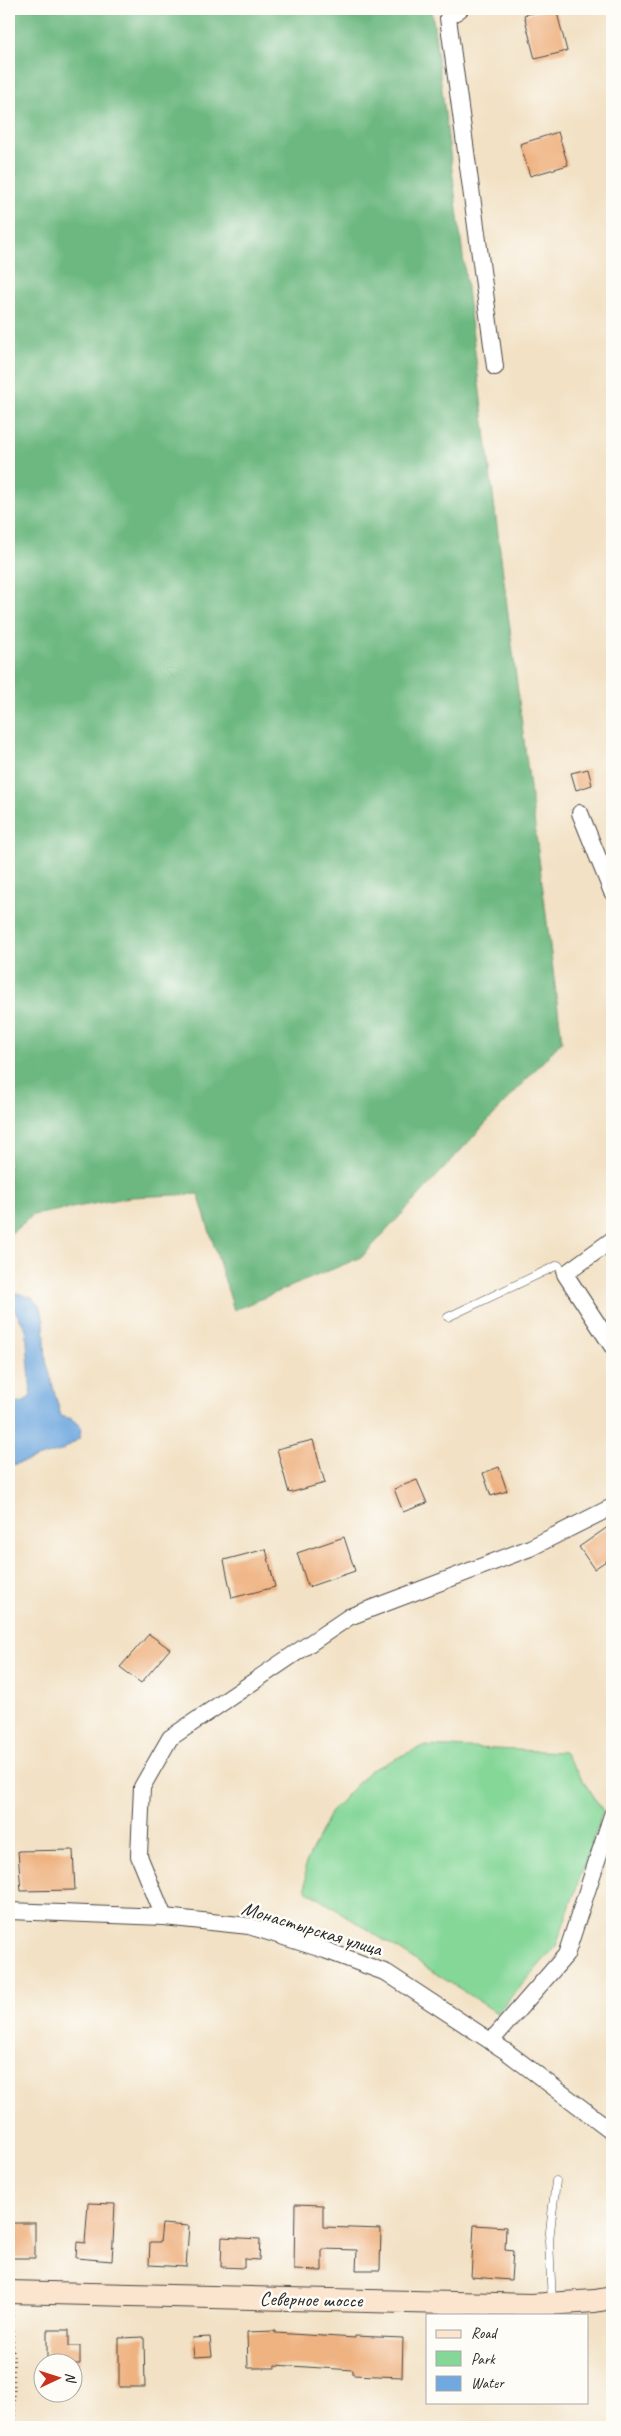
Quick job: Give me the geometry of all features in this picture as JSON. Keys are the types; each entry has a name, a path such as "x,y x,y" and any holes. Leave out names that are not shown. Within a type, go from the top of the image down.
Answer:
{"main road":[{"name":"Северное шоссе","path":"10,2292 531,2305 612,2298"}],"street":[{"path":"460,9 448,18 495,367"},
{"path":"580,813 612,892"},
{"path":"612,1240 565,1274 612,1346"},
{"path":"164,1917 139,1856 142,1788 170,1738 349,1617 530,1548 612,1507"},
{"path":"491,2041 566,1955 612,1816"},
{"name":"Монастырская улица","path":"9,1911 164,1917 249,1926 378,1969 491,2041 612,2131"}],"lane":[{"path":"448,1318 558,1265 565,1274"},
{"path":"552,2304 549,2240 556,2181"}],"path":[{"path":"10,2292 15,2427"}],"green space":[{"path":"9,9 436,9 432,11 562,1041 362,1257 234,1310 198,1194 131,1197 33,1215 9,1235"},
{"path":"423,1746 564,1752 603,1811 556,1946 497,2013 306,1890 305,1865 330,1813 369,1771"}],"water":[{"path":"9,1291 31,1297 41,1308 44,1321 46,1361 61,1416 72,1419 81,1427 80,1438 61,1451 9,1466 9,1405 24,1402 31,1395 26,1329 15,1311 9,1309"}],"building":[{"path":"556,9 567,51 535,59 524,15"},
{"path":"558,132 568,165 530,176 520,144"},
{"path":"588,769 592,785 576,790 571,773"},
{"path":"313,1440 325,1483 289,1493 277,1449"},
{"path":"499,1467 507,1491 491,1496 483,1473"},
{"path":"417,1480 427,1503 403,1512 394,1489"},
{"path":"612,1524 612,1557 594,1569 579,1547"},
{"path":"344,1537 355,1571 308,1587 297,1553"},
{"path":"266,1549 275,1587 232,1598 224,1560"},
{"path":"149,1634 170,1649 141,1683 120,1667"},
{"path":"73,1850 75,1890 21,1891 18,1851"},
{"path":"88,2203 115,2204 112,2261 76,2258 77,2242 85,2243"},
{"path":"295,2204 323,2205 323,2227 381,2229 380,2270 356,2270 357,2250 322,2249 322,2271 294,2270"},
{"path":"9,2223 35,2223 35,2258 9,2258"},
{"path":"162,2224 189,2226 186,2267 149,2265 150,2242 160,2242"},
{"path":"474,2225 506,2227 505,2250 513,2251 511,2280 471,2277"},
{"path":"222,2237 260,2239 259,2260 244,2259 244,2268 221,2267"},
{"path":"47,2330 69,2330 69,2346 80,2346 80,2354 47,2354"},
{"path":"275,2331 275,2333 355,2338 355,2336 403,2338 402,2377 353,2375 353,2370 275,2365 275,2368 248,2368 247,2332"},
{"path":"144,2337 145,2387 119,2387 119,2338"},
{"path":"210,2337 212,2356 194,2357 192,2338"}]}
